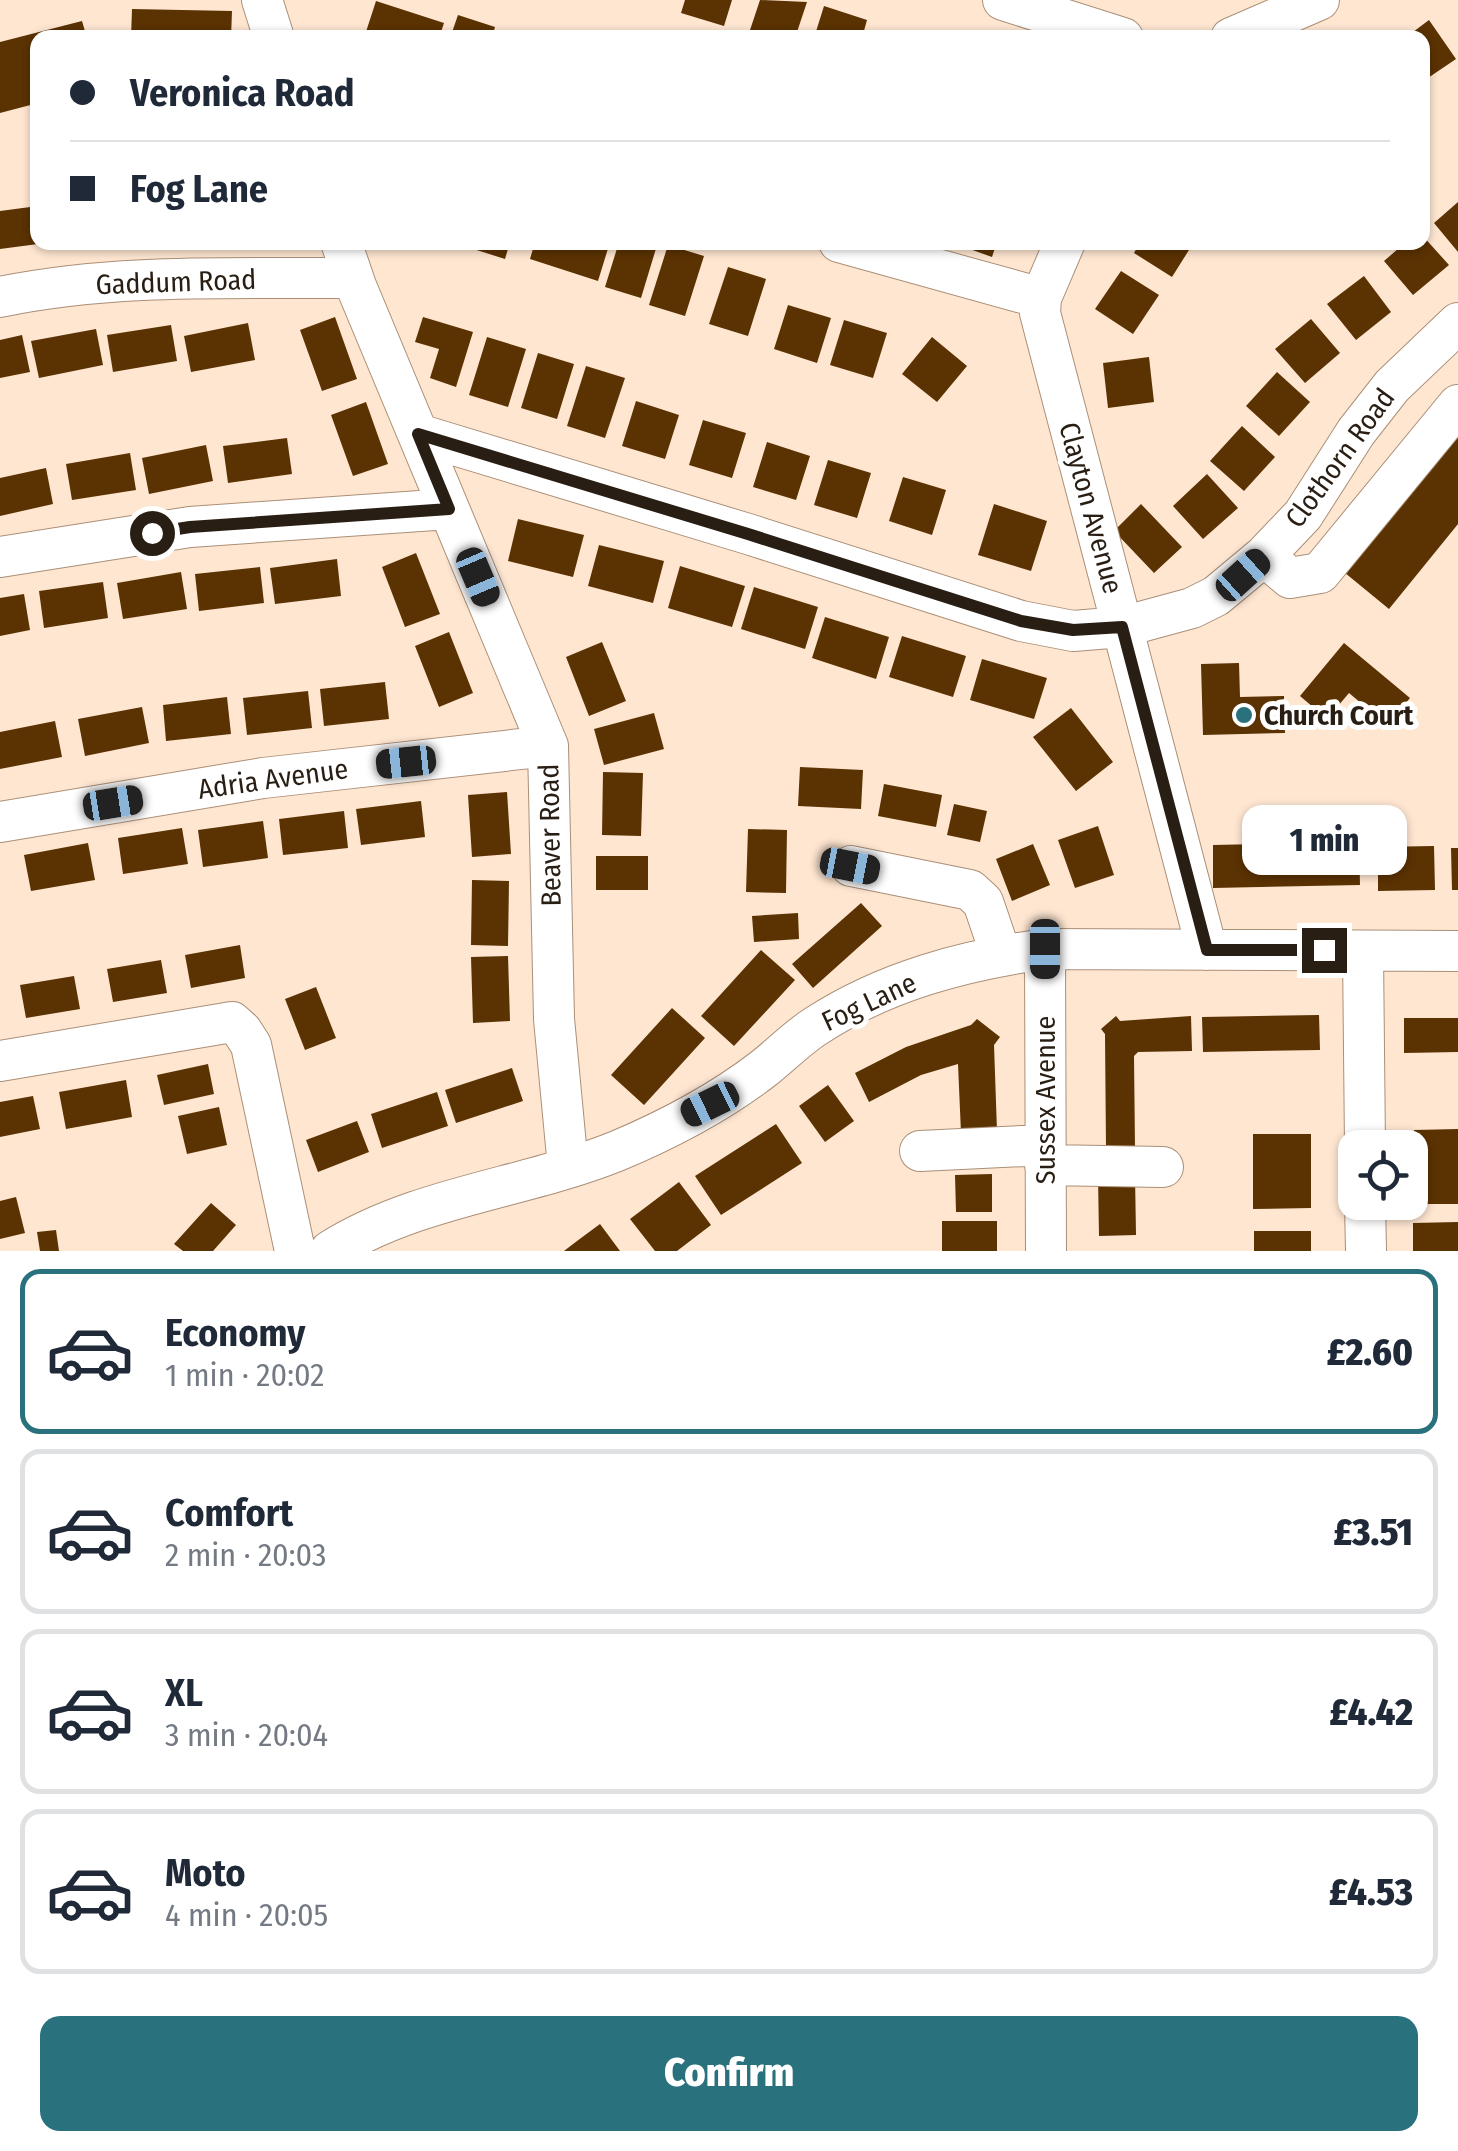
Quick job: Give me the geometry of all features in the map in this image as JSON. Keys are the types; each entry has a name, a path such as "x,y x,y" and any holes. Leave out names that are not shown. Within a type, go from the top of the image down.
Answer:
{"street":[{"path":"262,0 271,30"},
{"path":"1004,0 1098,30"},
{"path":"1250,30 1319,0"},
{"path":"868,250 1041,298 1062,250"},
{"name":"Gaddum Road","path":"0,297 39,289 347,260"},
{"name":"Beaver Road","path":"347,260 548,746 554,1018 568,1167"},
{"name":"Clayton Avenue","path":"1041,298 1040,313 1207,950"},
{"name":"Clothorn Road","path":"418,434 1021,621 1073,630 1122,627 1204,602 1264,556 1303,515 1356,432 1392,386 1453,338"},
{"path":"1264,556 1290,578 1320,573 1458,405"},
{"path":"0,558 190,527 449,509"},
{"name":"Adria Avenue","path":"0,822 263,778 548,746"},
{"path":"850,866 970,890 983,902 1001,955"},
{"name":"Fog Lane","path":"330,1251 382,1223 458,1196 616,1151 710,1104 764,1068 817,1025 870,996 911,979 1001,955 1045,949 1458,951"},
{"name":"Sussex Avenue","path":"1045,949 1046,1251"},
{"path":"1363,951 1364,1130"},
{"path":"0,1061 232,1022 250,1045 294,1251"},
{"path":"920,1151 1045,1155 1163,1167"},
{"path":"1365,1220 1366,1251"}],"building":[{"path":"685,0 732,0 724,26 681,13"},
{"path":"760,0 807,2 798,30 750,30"},
{"path":"376,1 444,23 442,30 367,30"},
{"path":"824,6 867,20 864,30 816,30"},
{"path":"132,9 232,11 231,30 131,30"},
{"path":"458,15 495,27 494,30 453,30"},
{"path":"1429,20 1456,59 1430,77 1430,30 1416,30"},
{"path":"82,21 85,30 47,30"},
{"path":"30,34 30,105 0,113 0,42"},
{"path":"1458,202 1458,252 1434,223"},
{"path":"30,207 30,245 0,249 0,211"},
{"path":"1430,244 1449,265 1413,295 1384,261 1397,250 1430,250"},
{"path":"477,250 508,250 505,259"},
{"path":"533,250 608,250 598,281 530,259"},
{"path":"617,250 656,250 641,298 605,287"},
{"path":"666,250 704,256 685,316 649,305"},
{"path":"972,250 994,250 992,257"},
{"path":"1136,250 1189,250 1172,277 1134,253"},
{"path":"728,267 766,279 748,336 709,324"},
{"path":"1121,271 1159,295 1133,334 1095,309"},
{"path":"1364,276 1391,312 1356,340 1327,304"},
{"path":"788,305 831,318 817,363 774,349"},
{"path":"335,317 357,379 322,391 300,330"},
{"path":"423,317 473,332 456,387 430,378 439,349 415,342"},
{"path":"1311,319 1340,353 1305,383 1275,349"},
{"path":"844,320 887,333 873,378 830,365"},
{"path":"248,323 255,360 191,372 184,336"},
{"path":"171,325 177,361 113,372 107,335"},
{"path":"96,329 103,365 39,378 31,341"},
{"path":"22,335 30,372 0,378 0,340"},
{"path":"487,337 526,349 508,407 469,395"},
{"path":"932,337 967,366 937,402 902,374"},
{"path":"538,353 574,364 557,419 521,408"},
{"path":"1149,357 1154,402 1108,408 1103,363"},
{"path":"586,366 625,378 605,438 567,426"},
{"path":"1277,372 1310,402 1279,436 1246,406"},
{"path":"636,401 679,415 665,459 622,446"},
{"path":"366,402 388,464 353,476 331,415"},
{"path":"703,420 746,433 732,478 689,465"},
{"path":"1458,422 1458,524 1389,609 1339,568"},
{"path":"1242,426 1275,457 1244,491 1210,461"},
{"path":"287,438 292,474 228,483 223,446"},
{"path":"767,442 810,456 796,500 753,487"},
{"path":"206,445 213,481 149,494 142,458"},
{"path":"130,453 136,490 72,500 66,464"},
{"path":"828,460 871,473 857,518 814,505"},
{"path":"46,468 53,504 0,516 0,478"},
{"path":"1207,474 1238,508 1203,539 1173,506"},
{"path":"903,477 946,490 932,535 889,521"},
{"path":"994,504 1047,521 1031,571 978,555"},
{"path":"1141,504 1182,547 1154,573 1114,531"},
{"path":"518,519 584,535 573,577 508,561"},
{"path":"599,545 664,561 653,603 588,586"},
{"path":"416,553 440,614 405,627 382,567"},
{"path":"337,559 341,596 275,604 270,568"},
{"path":"680,566 745,586 732,627 668,608"},
{"path":"260,567 264,603 199,611 195,574"},
{"path":"181,572 187,609 123,619 117,583"},
{"path":"103,582 108,618 44,628 39,591"},
{"path":"754,587 818,607 805,649 741,629"},
{"path":"24,594 30,630 0,636 0,598"},
{"path":"825,617 889,637 876,679 812,658"},
{"path":"449,632 473,693 439,707 415,646"},
{"path":"902,636 966,656 953,697 889,677"},
{"path":"602,642 626,701 589,716 566,657"},
{"path":"1344,643 1410,698 1387,725 1349,693 1327,719 1300,696"},
{"path":"982,659 1047,678 1034,719 970,700"},
{"name":"Church Court","path":"1239,663 1240,697 1284,696 1285,733 1203,735 1201,664"},
{"path":"385,682 389,719 324,726 320,689"},
{"path":"308,691 312,728 247,735 243,698"},
{"path":"227,697 231,734 166,741 163,705"},
{"path":"142,707 149,743 85,756 78,719"},
{"path":"1071,708 1113,762 1076,791 1033,737"},
{"path":"654,713 664,749 604,765 594,729"},
{"path":"55,721 62,757 0,769 0,732"},
{"path":"800,767 863,770 861,809 798,806"},
{"path":"603,772 643,773 641,836 602,835"},
{"path":"884,784 942,795 936,827 878,816"},
{"path":"507,792 511,854 472,857 468,795"},
{"path":"421,801 425,837 361,845 356,809"},
{"path":"954,804 987,811 980,842 947,835"},
{"path":"344,811 348,848 283,855 279,819"},
{"path":"263,821 268,858 203,867 198,830"},
{"path":"1098,826 1114,875 1075,888 1058,840"},
{"path":"182,828 188,864 123,874 118,838"},
{"path":"748,829 787,830 786,893 746,892"},
{"path":"1359,842 1360,885 1213,888 1213,845"},
{"path":"88,843 95,880 31,891 24,855"},
{"path":"1033,844 1050,885 1012,901 996,859"},
{"path":"1434,846 1435,890 1378,891 1378,847"},
{"path":"1451,848 1458,848 1458,890 1452,890"},
{"path":"596,856 648,856 648,890 596,890"},
{"path":"472,880 509,881 508,946 471,945"},
{"path":"861,903 882,926 813,988 792,964"},
{"path":"798,913 799,939 754,942 752,916"},
{"path":"240,945 245,978 191,988 185,955"},
{"path":"761,950 795,980 734,1046 701,1016"},
{"path":"508,956 510,1021 473,1023 471,957"},
{"path":"161,960 167,993 113,1002 107,969"},
{"path":"74,976 80,1009 26,1018 20,985"},
{"path":"316,987 336,1038 305,1050 285,999"},
{"path":"672,1008 705,1038 644,1105 611,1075"},
{"path":"1319,1015 1320,1050 1203,1052 1202,1017"},
{"path":"1116,1016 1120,1021 1191,1016 1192,1051 1138,1052 1134,1056 1135,1149 1106,1149 1105,1034 1101,1029"},
{"path":"1404,1018 1458,1018 1458,1052 1404,1053"},
{"path":"977,1019 1000,1037 994,1045 997,1131 961,1133 958,1064 921,1075 869,1102 855,1073 906,1047 971,1025"},
{"path":"208,1064 214,1094 164,1105 157,1075"},
{"path":"512,1068 523,1101 456,1123 445,1090"},
{"path":"126,1080 132,1117 66,1129 59,1092"},
{"path":"828,1085 854,1121 825,1142 799,1106"},
{"path":"437,1092 448,1126 382,1148 371,1114"},
{"path":"33,1096 40,1129 0,1137 0,1102"},
{"path":"219,1107 227,1145 187,1154 178,1116"},
{"path":"357,1121 369,1152 318,1172 306,1140"},
{"path":"776,1124 802,1163 721,1215 695,1176"},
{"path":"1458,1129 1458,1204 1428,1204 1428,1130 1414,1130"},
{"path":"1253,1134 1311,1134 1311,1208 1253,1209"},
{"path":"992,1174 992,1212 956,1212 955,1175"},
{"path":"1135,1175 1136,1235 1099,1236 1098,1176"},
{"path":"679,1182 711,1225 677,1251 655,1251 630,1219"},
{"path":"16,1197 25,1233 0,1239 0,1201"},
{"path":"211,1203 236,1225 213,1251 183,1251 174,1244"},
{"path":"942,1221 997,1221 997,1251 942,1251"},
{"path":"1458,1222 1458,1251 1413,1251 1413,1223"},
{"path":"600,1224 620,1251 564,1251 577,1241"},
{"path":"56,1230 59,1251 40,1251 37,1232"},
{"path":"1254,1231 1311,1231 1311,1251 1254,1251"}],"place":[{"name":"Church Court","path":"1244,715"}],"route":[{"path":"152,533 449,509 418,434 1021,621 1073,630 1122,627 1207,950 1324,950"}]}
